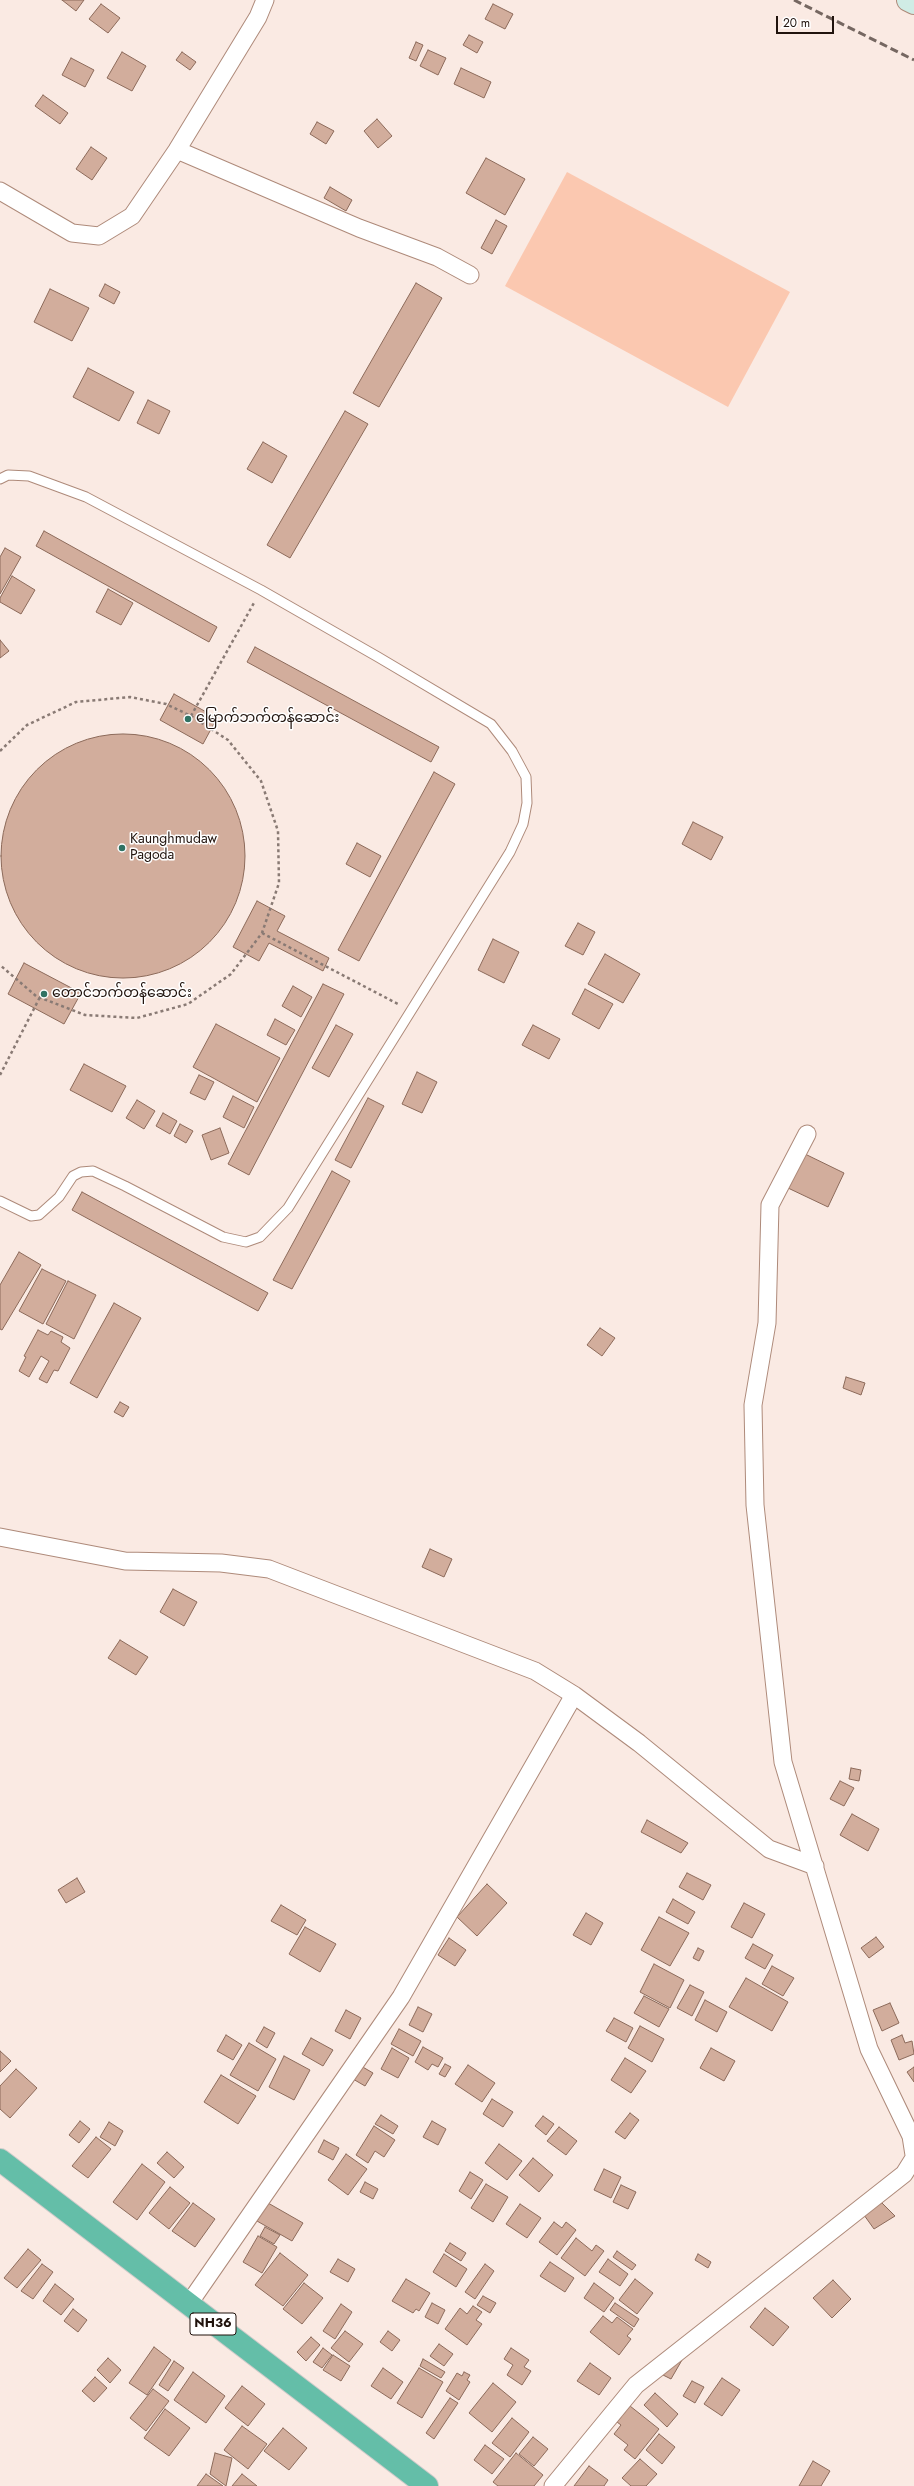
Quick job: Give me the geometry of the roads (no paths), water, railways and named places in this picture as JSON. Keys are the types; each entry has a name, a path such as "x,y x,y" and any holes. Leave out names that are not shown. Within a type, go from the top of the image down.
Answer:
{"highway":[{"name":"NH36","path":"0,2160 427,2486"}],"street":[{"path":"0,191 72,233 99,236 132,216 177,150 258,17 265,0"},
{"path":"908,0 914,3"},
{"path":"177,150 359,228 437,257 470,275"},
{"path":"807,1134 770,1205 767,1323 753,1405 755,1505 783,1762 869,2049 911,2136 914,2155"},
{"path":"0,1537 125,1561 221,1563 269,1569 535,1671 574,1695 639,1744 769,1850 815,1866"},
{"path":"188,2305 401,1997 574,1695"},
{"path":"553,2486 636,2385 904,2174 914,2158"}],"lane":[{"path":"0,479 8,475 29,476 86,497 261,590 491,724 512,751 526,777 527,803 523,824 510,852 288,1208 260,1237 246,1242 223,1237 126,1186 93,1171 81,1172 73,1176 59,1197 39,1215 31,1216 0,1201"}],"railway":[{"path":"794,0 914,60"}],"place":[{"name":"မြောက်ဘက်တန်ဆောင်း","path":"188,719"},
{"name":"Kaunghmudaw Pagoda","path":"122,848"},
{"name":"တောင်ဘက်တန်ဆောင်း","path":"44,994"}]}
